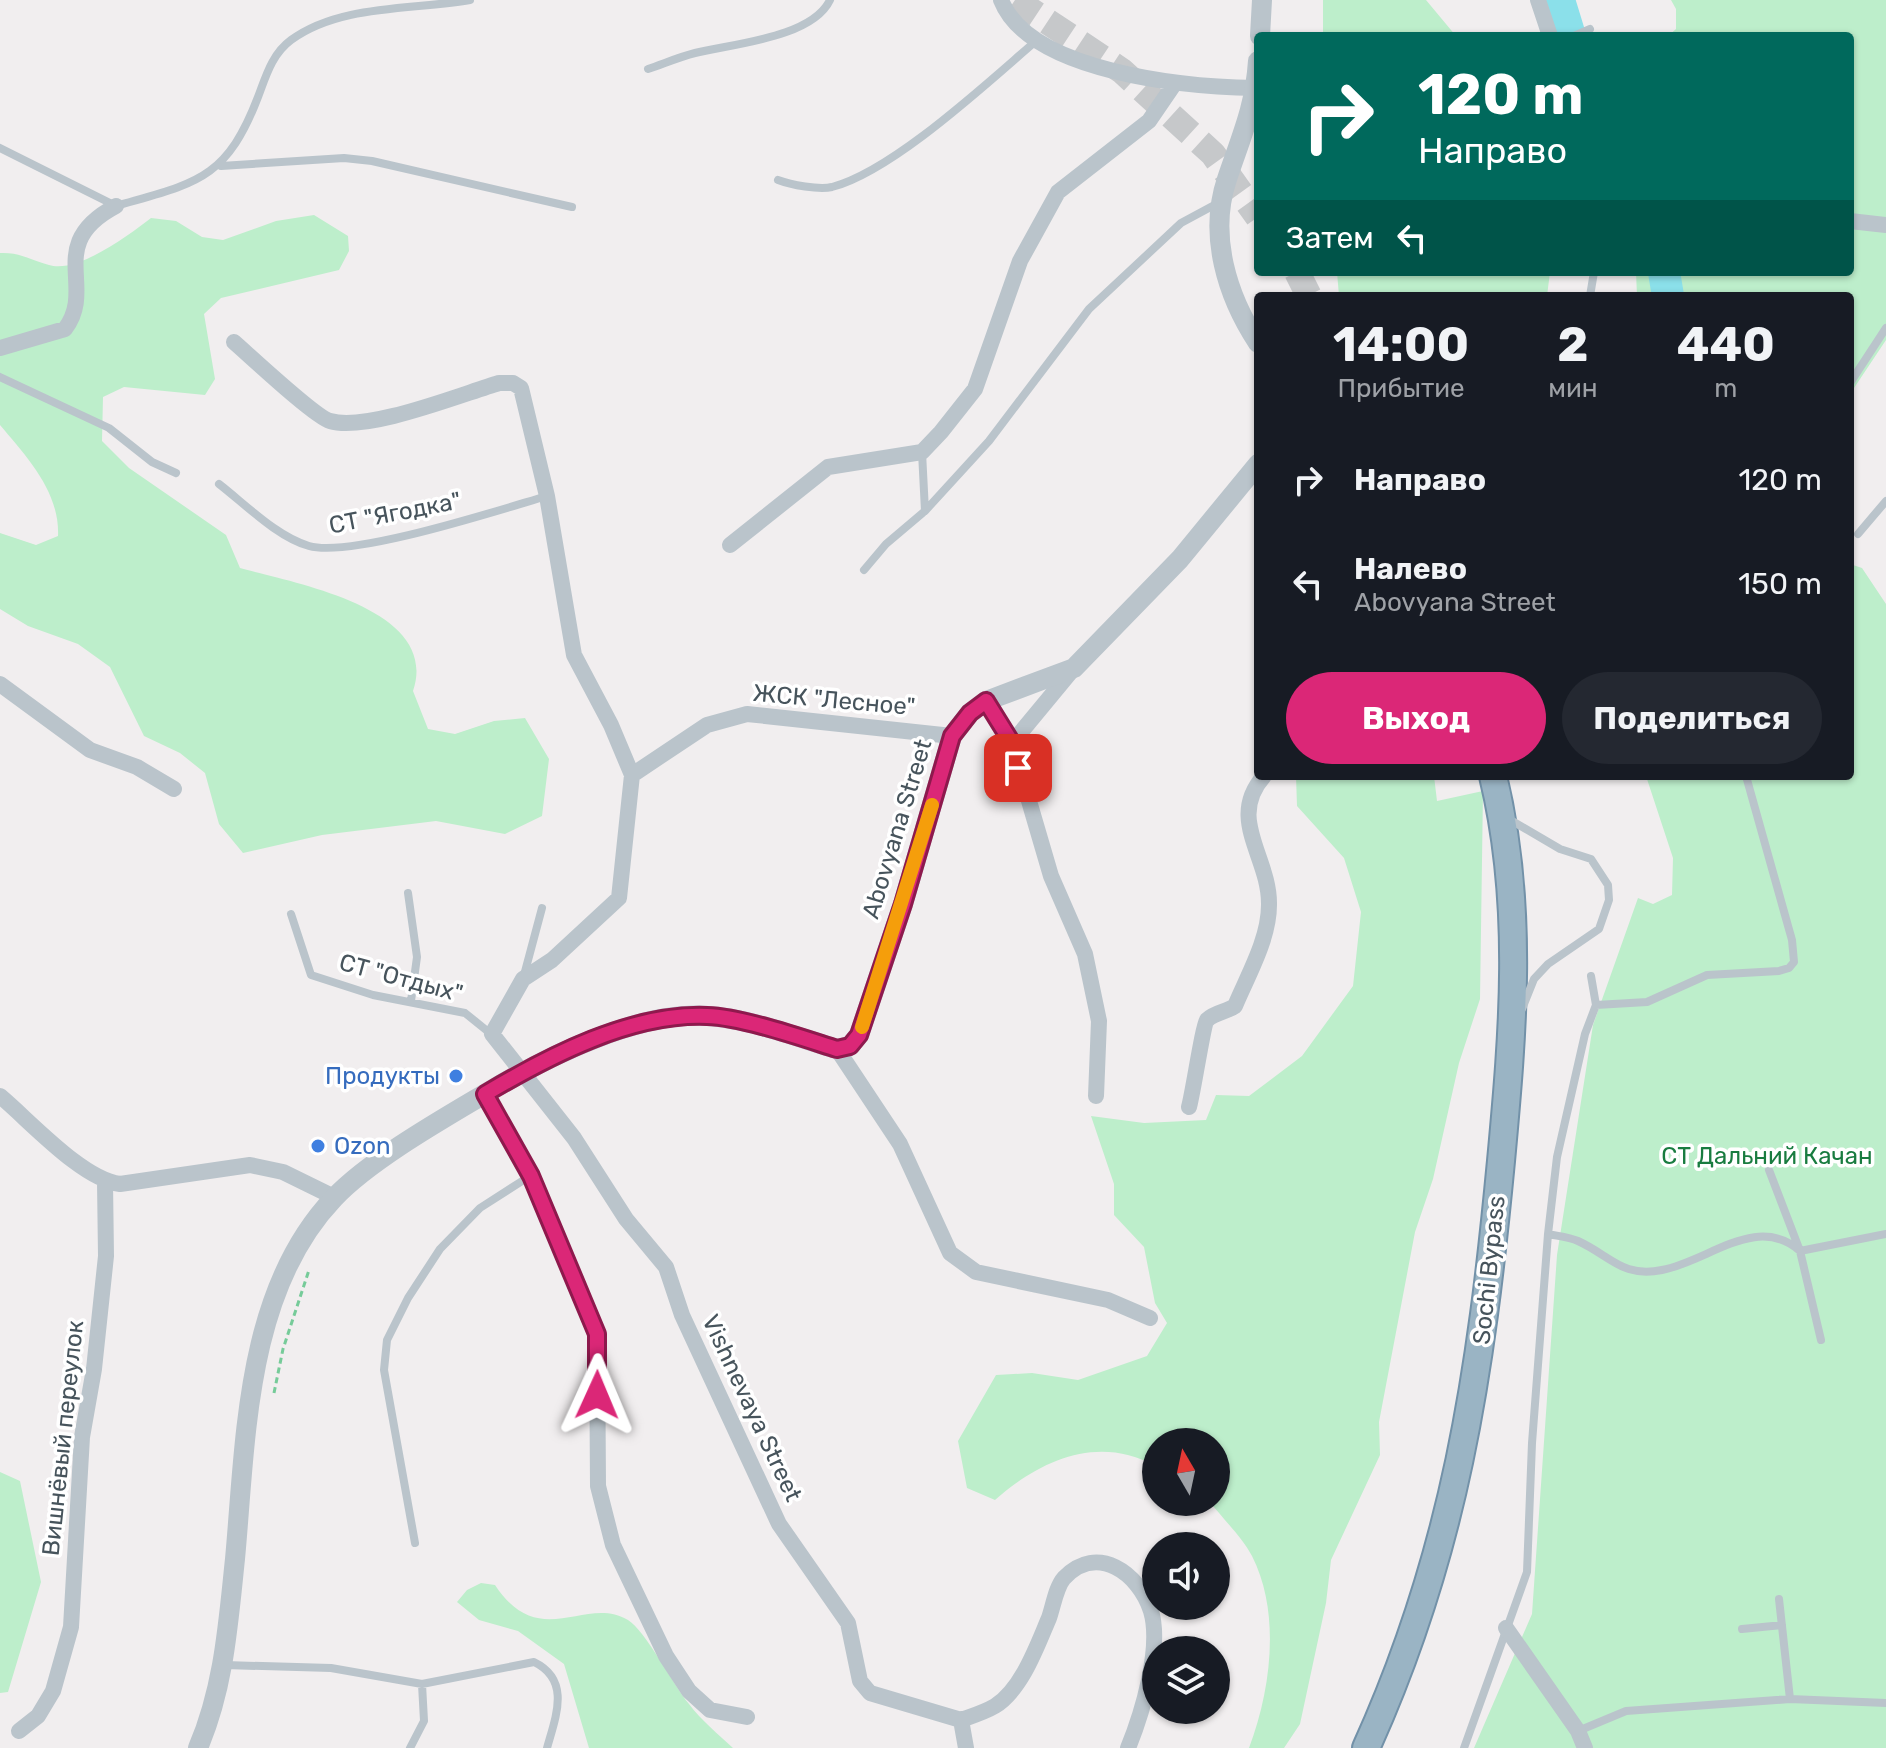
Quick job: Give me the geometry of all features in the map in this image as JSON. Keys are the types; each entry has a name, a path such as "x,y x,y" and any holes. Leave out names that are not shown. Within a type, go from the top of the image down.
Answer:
{"highway":[{"name":"Sochi Bypass","path":"1366,1748 1423,1606 1450,1515 1488,1298 1513,1028 1514,928 1502,815 1494,780"}],"street":[{"path":"1001,0 1018,28 1036,41 1082,61 1175,83 1254,88"},
{"path":"1260,32 1262,0"},
{"path":"1538,0 1549,32"},
{"path":"730,545 828,467 922,452 975,389 1014,274 1058,192 1149,121 1175,83"},
{"path":"1254,98 1249,123 1221,201 1223,262 1231,296 1254,336"},
{"path":"0,348 65,329 75,310 73,270 84,233 95,218 116,206"},
{"path":"1854,221 1886,225"},
{"path":"234,342 327,421 343,423 395,416 499,383 513,383 521,388 527,402 547,496 574,655 611,725 632,775 619,898 552,960 523,979 492,1034"},
{"name":"Abovyana Street","path":"837,1049 850,1046 859,1035 903,904 952,736 970,713 986,701 1074,668 1180,559 1254,469"},
{"path":"1012,743 1074,668"},
{"path":"0,684 90,750 137,767 174,789"},
{"path":"986,701 1012,743 1051,876 1085,954 1099,1021 1096,1096"},
{"name":"ЖСК \"Лесное\"","path":"632,775 707,725 747,714 952,736"},
{"path":"1189,1107 1200,1066 1204,1025 1210,1017 1235,1006 1259,947 1269,906 1263,866 1246,814 1250,793 1261,780"},
{"path":"198,1748 225,1665 245,1450 263,1333 285,1271 334,1197 380,1161 521,1072 586,1040 682,1016 711,1016 837,1049 900,1144 950,1253 976,1272 1108,1300 1150,1318"},
{"name":"Vishnevaya Street","path":"492,1034 574,1138 626,1219 666,1267 682,1315 779,1524 848,1623 860,1681 870,1693 961,1720"},
{"path":"485,1094 531,1176 597,1334 598,1486 613,1545 666,1656 689,1691 710,1710 747,1717"},
{"path":"0,1096 84,1171 105,1182 120,1184 250,1165 283,1172 334,1197"},
{"name":"Вишнёвый переулок","path":"19,1731 38,1716 53,1691 71,1627 82,1437 94,1369 106,1256 105,1182"},
{"path":"966,1748 961,1720 997,1705 1021,1677 1062,1579 1087,1562 1116,1565 1132,1577 1151,1612 1153,1650 1142,1713 1128,1748"},
{"path":"1506,1628 1578,1731 1585,1748"}],"lane":[{"path":"0,148 116,206 203,179 221,166 256,104 272,59 291,40 314,27 341,19 399,8 470,0"},
{"path":"648,69 693,53 785,33 813,17 830,0"},
{"path":"778,180 829,188 865,174 953,111 1036,41"},
{"path":"221,166 344,158 372,161 572,207"},
{"path":"864,570 886,544 925,511 989,441 1089,309 1181,223 1221,201"},
{"path":"1854,377 1886,328"},
{"path":"0,377 109,428 152,462 176,473"},
{"path":"922,452 925,511"},
{"name":"СТ \"Ягодка\"","path":"219,484 288,536 308,546 329,548 397,537 547,496"},
{"path":"1858,534 1886,501"},
{"path":"1596,1005 1647,1002 1707,975 1779,971 1789,968 1794,962 1792,940 1747,780"},
{"path":"1502,815 1560,849 1591,859 1608,885 1609,900 1599,929 1559,955 1534,979 1513,1028"},
{"path":"408,893 417,957 411,1001"},
{"path":"523,979 542,908"},
{"name":"СТ \"Отдых\"","path":"291,914 311,975 373,995 465,1013 492,1034"},
{"path":"1464,1748 1527,1572 1532,1443 1548,1234 1557,1157 1585,1034 1596,1005 1591,976"},
{"path":"1769,1170 1800,1251 1821,1340"},
{"path":"415,1543 384,1370 387,1340 408,1298 440,1249 480,1208 531,1176"},
{"path":"1548,1234 1576,1240 1628,1272 1663,1270 1743,1239 1774,1235 1785,1237 1800,1251"},
{"path":"1800,1251 1886,1234"},
{"path":"1779,1599 1790,1699"},
{"path":"1742,1629 1782,1625"},
{"path":"225,1665 331,1668 422,1684 534,1662 555,1676 559,1704 547,1748"},
{"path":"410,1748 424,1721 422,1684"},
{"path":"1578,1731 1626,1711 1790,1699 1886,1703"}],"path":[{"path":"274,1393 283,1349 313,1259"}],"green space":[{"path":"1323,0 1426,0 1453,32 1323,32"},
{"path":"1671,0 1886,0 1886,340 1854,388 1854,292 1637,292 1636,276 1854,276 1854,32 1673,32 1676,29 1676,9"},
{"path":"314,215 348,236 349,251 339,270 221,298 204,314 215,379 205,395 124,387 103,397 102,441 129,468 226,535 240,568 326,592 357,604 385,620 405,639 416,662 413,691 428,729 455,734 494,721 525,718 549,759 542,816 505,834 436,821 322,835 243,853 219,824 205,773 180,753 144,736 110,667 78,644 28,626 0,609 0,533 36,545 58,536 54,505 48,490 0,425 0,253 61,266 88,259 151,218 176,221 202,237 223,240 276,221"},
{"path":"1337,276 1550,276 1548,292 1339,292"},
{"name":"СТ Дальний Качан","path":"1854,565 1862,568 1886,604 1886,1748 1474,1748 1532,1614 1557,1255 1593,1025 1638,898 1653,904 1672,895 1673,858 1647,780 1854,780"},
{"path":"1296,780 1434,780 1437,801 1483,791 1480,999 1459,1063 1433,1179 1415,1232 1379,1422 1380,1455 1331,1560 1326,1603 1300,1724 1284,1748 1249,1748 1263,1702 1270,1627 1261,1578 1252,1556 1222,1516 1230,1516 1230,1428 1142,1428 1142,1460 1113,1452 1071,1456 1031,1473 995,1500 967,1488 958,1441 996,1375 1032,1373 1078,1380 1147,1356 1167,1323 1155,1303 1144,1247 1114,1215 1114,1184 1091,1116 1144,1123 1206,1120 1216,1095 1249,1096 1302,1056 1353,986 1361,912 1344,858 1297,806"},
{"path":"0,1472 20,1481 41,1582 8,1692 0,1693"},
{"path":"481,1583 495,1585 512,1605 529,1616 546,1619 595,1613 612,1614 628,1620 643,1635 694,1710 733,1748 589,1748 564,1664 518,1631 479,1620 457,1602 467,1590"}],"waterway":[{"path":"1559,0 1569,32"},
{"path":"1665,276 1667,292"}],"tunnel":[{"path":"1015,0 1122,71 1213,154 1254,211"},
{"path":"1299,276 1307,292"}],"slow traffic":[{"path":"862,1027 932,805"}],"place":[{"name":"Продукты","path":"456,1076"},
{"name":"Ozon","path":"318,1146"}],"route":[{"path":"597,1395 597,1334 531,1176 485,1094 521,1072 586,1040 682,1016 711,1016 837,1049 850,1046 859,1035 903,904 952,736 970,713 986,701 1012,743 1018,768"}]}
